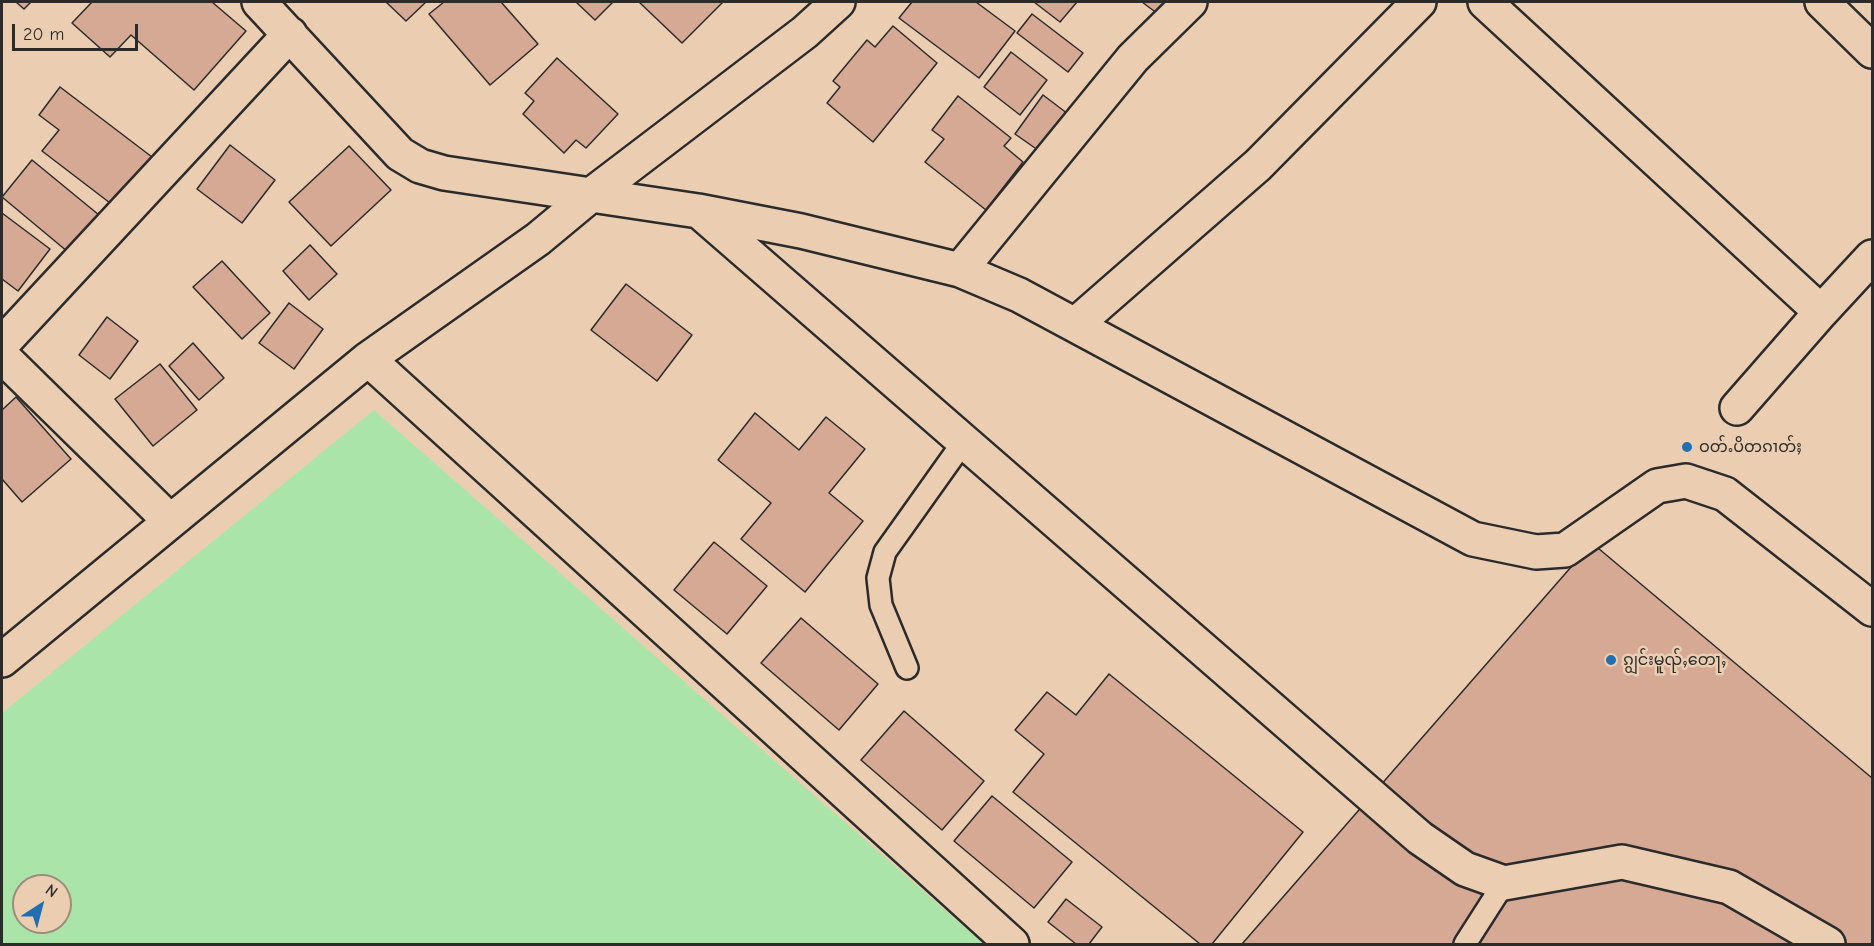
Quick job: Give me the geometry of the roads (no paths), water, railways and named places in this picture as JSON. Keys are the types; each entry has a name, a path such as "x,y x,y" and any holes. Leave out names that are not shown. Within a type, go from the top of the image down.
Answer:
{"street":[{"path":"259,2 400,154 420,166 444,173 698,211 801,231 960,270 1019,295 1473,539 1536,552 1565,550 1657,486 1686,481 1725,494 1872,609"},
{"path":"2,660 368,359 538,239 591,195 805,32 838,2"},
{"path":"960,270 1133,58 1190,2"},
{"path":"1075,325 1258,165 1419,2"},
{"path":"1485,2 1821,312"},
{"path":"1822,2 1872,51"},
{"path":"2,344 290,34"},
{"path":"698,211 1420,838 1466,869 1504,883 1622,862 1729,887 1828,945"},
{"path":"1737,408 1872,257"},
{"path":"2,356 170,522"},
{"path":"368,359 1012,945"}],"lane":[{"path":"907,668 881,605 878,578 885,552 964,441"},
{"path":"1465,945 1504,883"}],"place":[{"name":"ဝတ်ႉပိတၵၢတ်ႈ","path":"1687,447"},
{"name":"ၵျွင်းမူၺ်ႇတေႃႇ","path":"1611,660"}]}
